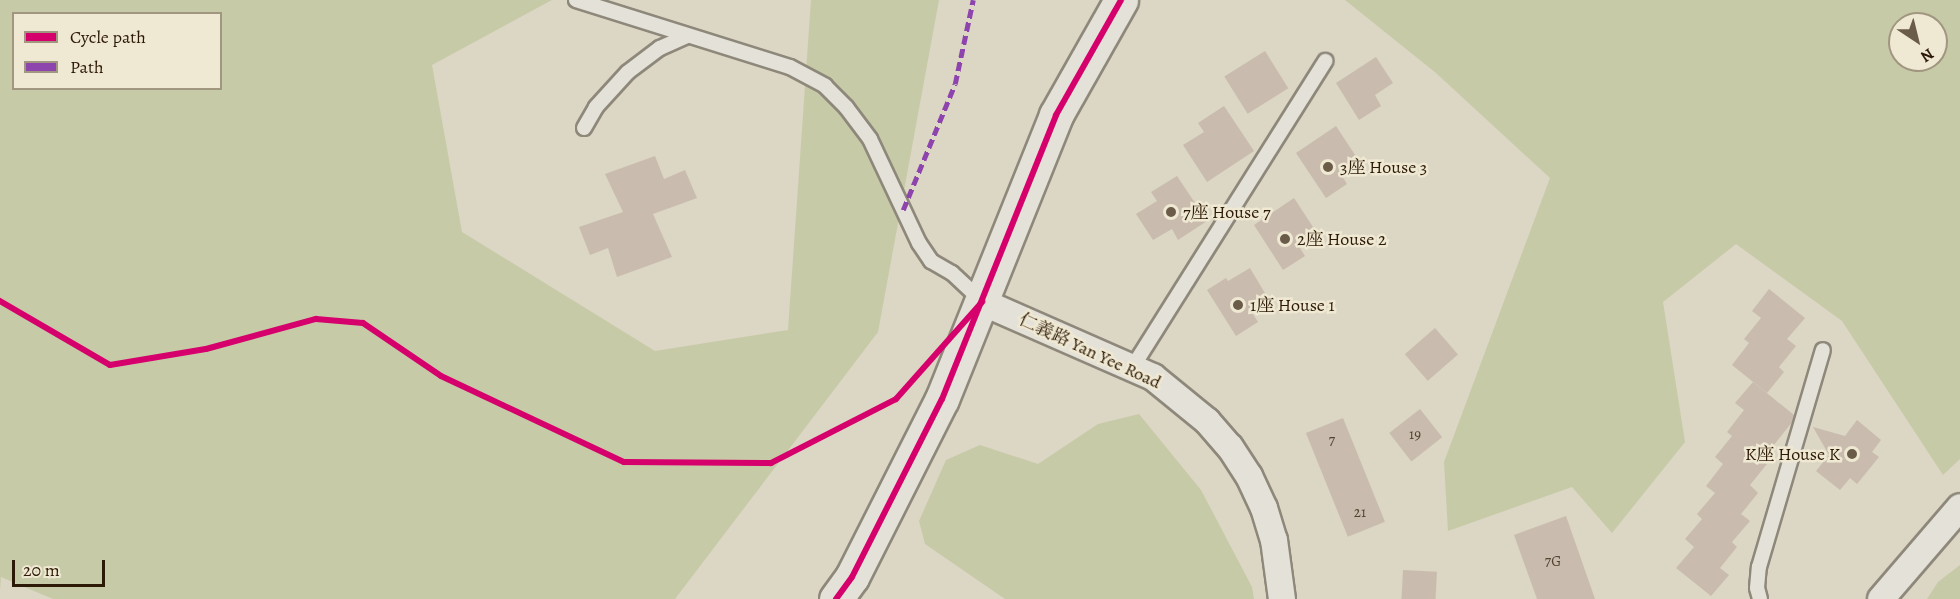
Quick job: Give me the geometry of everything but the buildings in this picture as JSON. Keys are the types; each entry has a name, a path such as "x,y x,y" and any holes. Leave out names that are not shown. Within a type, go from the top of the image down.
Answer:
{"street":[{"path":"836,599 852,576 942,399 1056,115 1121,0"},
{"name":"仁義路 Yan Yee Road","path":"982,302 1153,377 1207,421 1230,447 1249,476 1264,507 1274,540 1282,599"},
{"path":"1881,599 1960,507"}],"lane":[{"path":"576,0 790,67 825,86 846,107 870,139 919,243 931,261 952,273 982,302"},
{"path":"584,128 596,107 628,72 660,48 687,36"},
{"path":"1132,368 1325,61"},
{"path":"1760,599 1757,588 1759,567 1823,350"}],"green space":[{"path":"0,0 552,0 432,65 462,232 655,351 788,330 811,0 939,0 878,332 675,599 53,599 1,577 0,590"},
{"path":"1345,0 1960,0 1960,459 1943,475 1842,321 1736,244 1663,302 1685,442 1612,533 1572,487 1448,531 1444,462 1550,178 1436,73"},
{"path":"1139,414 1201,490 1252,587 1254,599 1005,599 925,544 919,521 946,460 980,445 1038,464 1098,424"},
{"path":"1960,565 1960,599 1927,599 1938,582"}],"marked path":[{"path":"903,210 955,84 973,0"}],"cycle path":[{"path":"836,599 852,577 942,399 1056,115 1121,0"},
{"path":"0,301 110,365 206,349 316,319 363,323 441,376 624,462 771,463 896,399 982,302"}],"place":[{"name":"3座 House 3","path":"1328,167"},
{"name":"7座 House 7","path":"1171,212"},
{"name":"2座 House 2","path":"1285,239"},
{"name":"1座 House 1","path":"1238,305"},
{"name":"K座 House K","path":"1852,454"}]}
